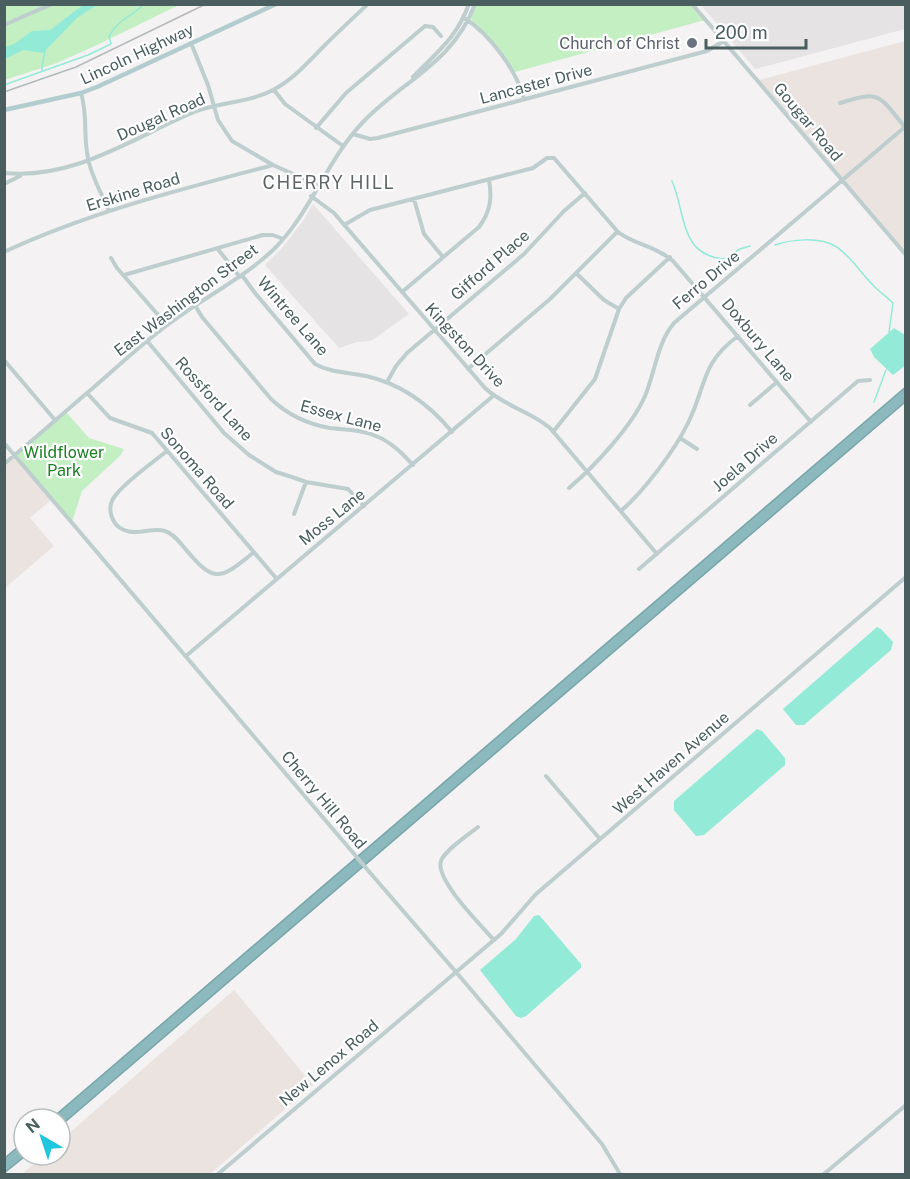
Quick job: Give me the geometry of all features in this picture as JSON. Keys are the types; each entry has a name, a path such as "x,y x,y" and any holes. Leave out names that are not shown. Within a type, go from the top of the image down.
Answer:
{"highway":[{"path":"70,1107 906,391"},
{"path":"72,1112 906,398"}],"main road":[{"name":"Lincoln Highway","path":"4,110 81,93 276,4"}],"street":[{"path":"4,25 52,4"},
{"name":"Dougal Road","path":"4,173 21,175 46,172 88,161 134,142 194,112 274,90 295,75 368,4"},
{"name":"East Washington Street","path":"466,19 469,4"},
{"name":"East Washington Street","path":"4,464 167,325 241,276 283,239 352,134 445,46 475,4"},
{"name":"Gougar Road","path":"692,4 906,255"},
{"path":"466,19 478,27 514,73 520,83 524,99"},
{"path":"316,128 346,93 425,26 433,27 441,36"},
{"name":"Lancaster Drive","path":"352,134 378,138 707,51 724,40"},
{"path":"190,43 219,120 232,141 273,165 318,185"},
{"path":"274,90 285,104 343,146"},
{"path":"81,93 86,119 88,161 109,211"},
{"path":"840,103 872,95 883,100 905,126"},
{"name":"Ferro Drive","path":"569,488 595,466 642,404 670,328 905,126"},
{"name":"Doxbury Lane","path":"489,179 533,168 547,158 554,158 618,232 670,257 811,422"},
{"name":"Erskine Road","path":"4,252 41,234 109,211 273,165"},
{"path":"4,184 21,175"},
{"path":"344,225 370,210 489,179 492,203 486,219 402,292"},
{"name":"Gifford Place","path":"387,382 402,359 524,254 564,211 585,193"},
{"name":"Kingston Drive","path":"311,196 334,213 468,369 494,396 536,418 553,432 657,554"},
{"path":"414,199 424,234 443,257"},
{"path":"468,369 550,299 618,232"},
{"path":"124,275 263,235 273,235 283,239"},
{"name":"Wintree Lane","path":"217,248 315,364 325,369 368,376 407,391 425,404 452,432"},
{"path":"553,432 596,379 619,309 631,291 670,257"},
{"path":"111,258 167,325"},
{"path":"576,273 604,300 619,309"},
{"name":"Essex Lane","path":"196,307 202,317 281,408 292,416 316,425 363,431 376,436 399,451 413,465"},
{"path":"621,511 632,501 680,438 692,415 712,362 722,349 738,336"},
{"name":"Rossford Lane","path":"147,342 236,445 249,455 276,472 306,482 348,489 364,506"},
{"path":"4,360 55,420"},
{"name":"Joela Drive","path":"639,569 858,381 870,380"},
{"path":"750,405 777,382"},
{"name":"Sonoma Road","path":"87,393 110,418 153,434 276,578"},
{"name":"Moss Lane","path":"186,656 494,396"},
{"path":"680,438 697,449"},
{"name":"Cherry Hill Road","path":"4,443 602,1144 620,1174"},
{"path":"167,451 114,496 110,510 116,525 127,532 160,530 168,532 200,567 212,574 226,573 254,552"},
{"path":"294,514 306,482"},
{"name":"West Haven Avenue","path":"456,972 509,926 536,894 906,577"},
{"path":"546,776 600,839"},
{"path":"478,827 445,855 440,868 446,883 494,940"},
{"name":"New Lenox Road","path":"218,1174 456,972"},
{"path":"825,1174 906,1105"}],"shaded area":[{"path":"83,5 97,5 77,18 43,53 23,50 5,59 5,47 14,44 32,31 50,30"},
{"path":"701,5 905,5 905,29 755,69"},
{"path":"905,41 905,252 759,80"},
{"path":"313,204 409,314 371,341 357,342 339,348 265,265 282,248"},
{"path":"894,328 905,335 906,365 893,375 874,357 870,349"},
{"path":"15,457 51,500 30,518 54,546 6,587 4,466"},
{"path":"877,627 893,642 891,650 804,725 796,725 783,709"},
{"path":"757,729 762,731 785,758 785,765 704,835 696,836 674,810 674,801"},
{"path":"539,915 581,964 581,968 521,1018 516,1016 480,970 516,939 534,916"},
{"path":"234,990 313,1085 210,1174 22,1174 30,1167 72,1167 72,1131"}],"green space":[{"path":"691,4 705,20 515,72 471,20 475,5"},
{"path":"4,5 179,5 57,63 5,80"},
{"name":"Wildflower Park","path":"66,412 89,438 124,449 120,456 82,491 72,522 16,455"}],"waterway":[{"path":"4,85 88,55 111,44 109,36 113,30 144,4"},
{"path":"42,71 45,50"},
{"path":"672,181 686,230 691,241 699,250 709,256 724,259 750,246"},
{"path":"775,245 789,241 813,240 829,243 840,249 874,287 893,303 889,332"},
{"path":"874,402 886,370"}],"railway":[{"path":"4,92 76,67 206,4"}],"place":[{"name":"Church of Christ","path":"692,43"}],"district":[{"name":"CHERRY HILL","path":"329,182"}]}
